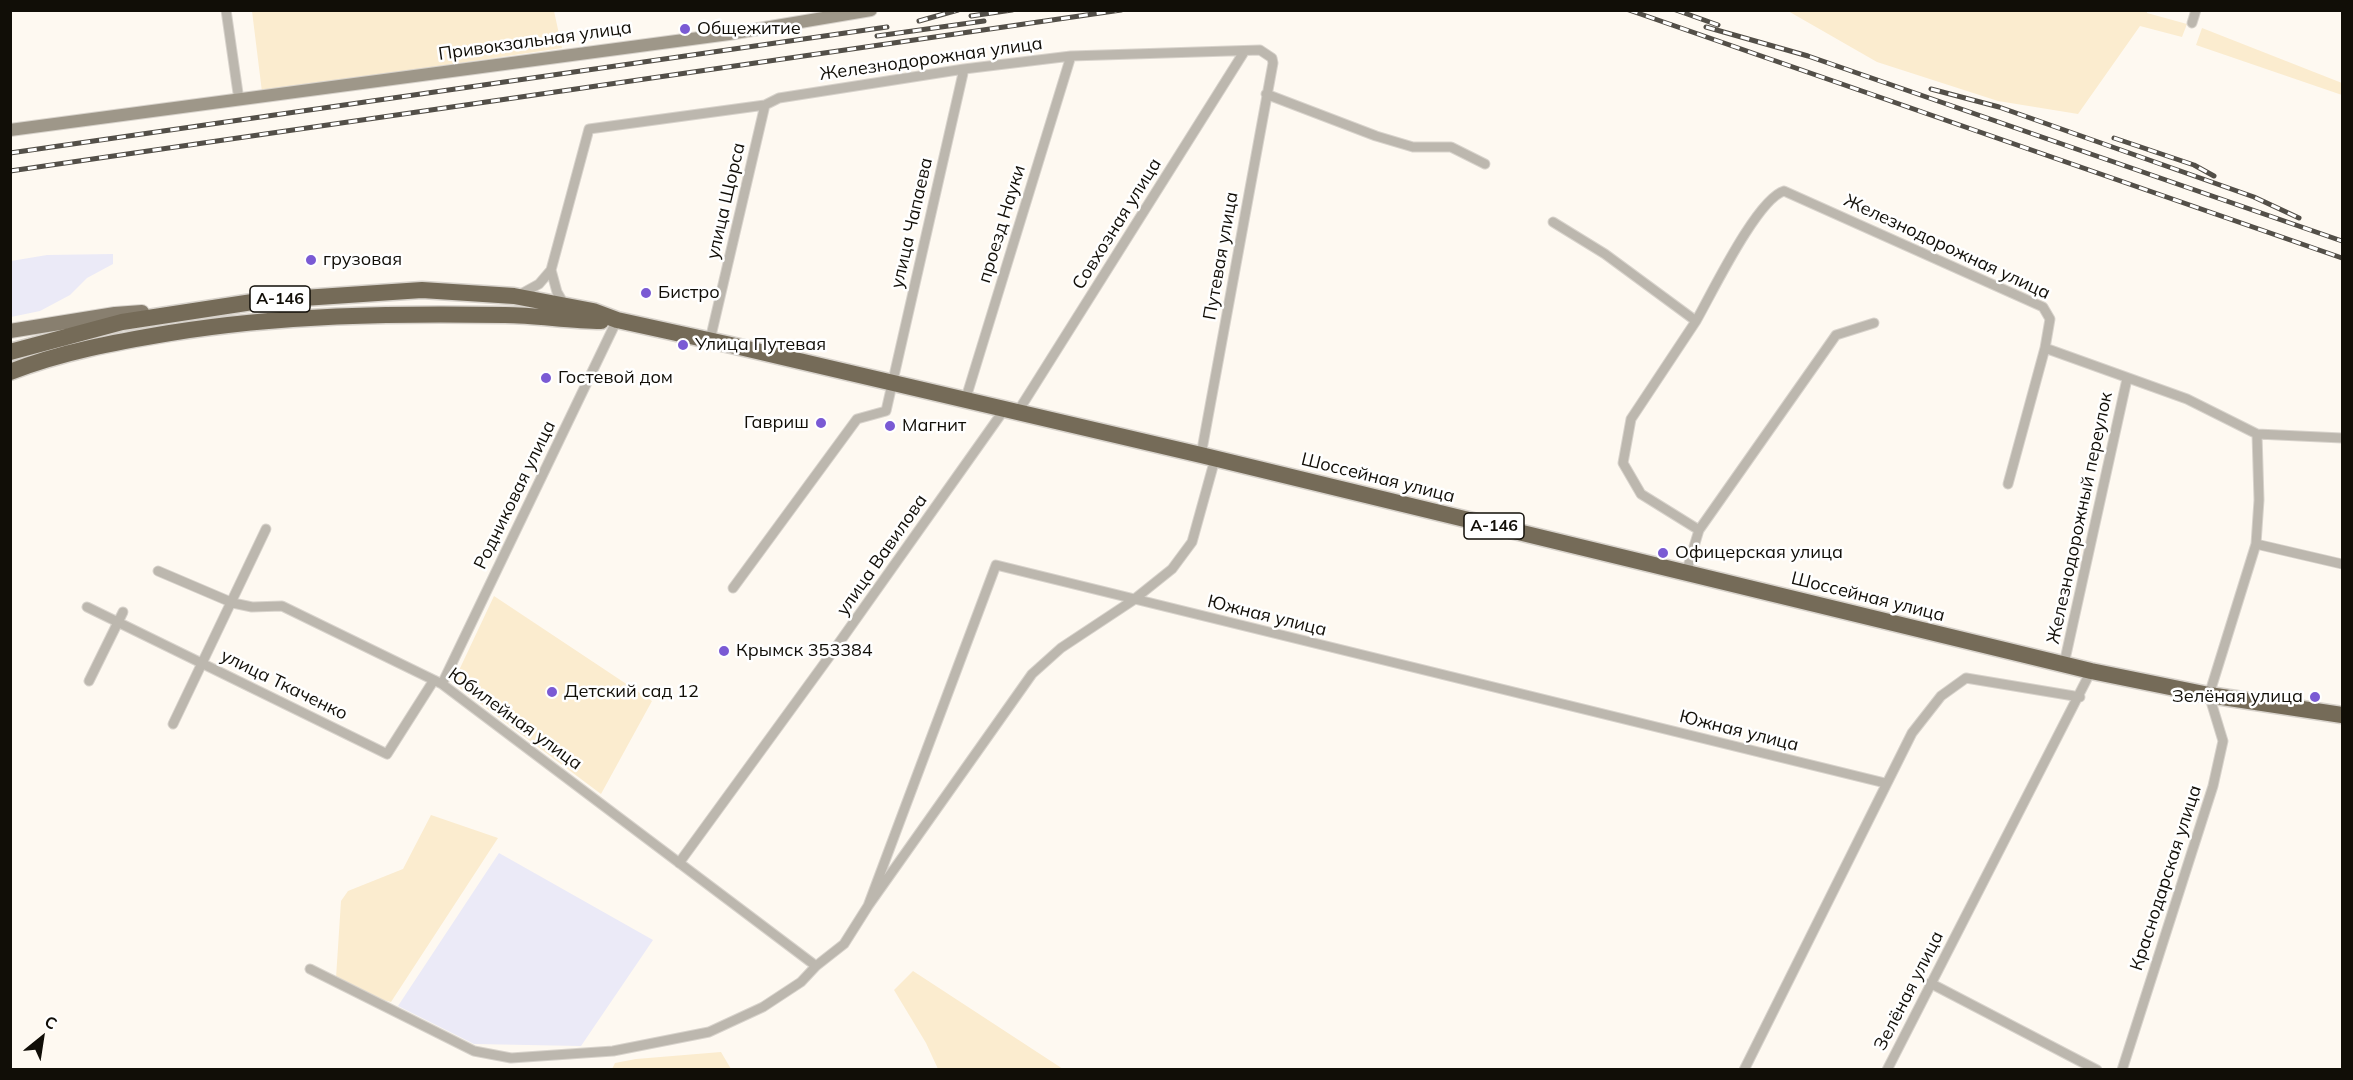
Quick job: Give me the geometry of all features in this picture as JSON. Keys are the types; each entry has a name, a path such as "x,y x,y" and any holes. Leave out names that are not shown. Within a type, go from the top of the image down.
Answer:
{"highway":[{"name":"А-146","path":"10,352 122,322 201,308 322,295 422,290 514,296 564,304 617,320"},
{"name":"А-146","path":"10,372 76,352 129,340 261,320 336,315 420,314 617,320"},
{"name":"Шоссейная улица","path":"617,320 1208,457 2091,671 2210,695 2343,715"}],"main road":[{"name":"Привокзальная улица","path":"10,130 732,33 871,10"},
{"name":"А-146","path":"10,331 115,314 201,308"}],"street":[{"path":"226,10 239,100"},
{"path":"2192,22 2196,10"},
{"name":"Железнодорожная улица","path":"551,270 589,129 765,105 779,98 964,69 1071,56 1260,50 1272,58 1273,63"},
{"name":"Совхозная улица","path":"1010,412 1244,52"},
{"name":"проезд Науки","path":"965,401 1071,56"},
{"name":"Путевая улица","path":"868,906 1032,674 1061,648 1132,601 1172,569 1192,542 1273,63"},
{"name":"улица Чапаева","path":"733,588 857,419 886,411 964,69"},
{"path":"1266,94 1376,136 1413,147 1451,147 1485,164"},
{"name":"улица Щорса","path":"710,340 765,105"},
{"name":"Железнодорожная улица","path":"1696,321 1746,232 1773,194 1784,191 1797,194 2043,307 2050,319 2045,348 2008,484"},
{"path":"1553,222 1605,254 1696,321 1631,418 1623,463 1641,494 1699,530"},
{"path":"514,296 530,291 551,270 557,292 564,304"},
{"name":"Родниковая улица","path":"438,682 617,320"},
{"path":"1686,573 1699,530 1836,335 1874,323"},
{"path":"2045,348 2187,399 2257,434 2343,438"},
{"name":"Железнодорожный переулок","path":"2064,664 2127,379"},
{"name":"улица Вавилова","path":"679,863 1010,412"},
{"path":"2210,695 2256,544 2259,500 2257,434"},
{"path":"173,724 233,603 266,529"},
{"path":"2256,544 2343,564"},
{"name":"Южная улица","path":"868,906 996,566 1886,783"},
{"name":"Юбилейная улица","path":"158,571 233,603 252,607 282,606 438,682 816,966"},
{"name":"улица Ткаченко","path":"87,607 387,754 438,682"},
{"path":"89,681 123,612"},
{"name":"Зелёная улица","path":"1887,1070 2080,697 2091,671"},
{"path":"1744,1070 1912,733 1941,696 1966,678 2080,697"},
{"name":"Краснодарская улица","path":"2122,1070 2216,775 2223,741 2210,695"},
{"path":"310,969 474,1051 511,1058 613,1051 709,1032 763,1007 801,982 816,966 844,944 868,906"},
{"path":"1930,983 2097,1070"}],"shaded area":[{"path":"252,11 554,11 562,48 262,92"},
{"path":"1788,11 2147,11 2147,13 2187,24 2182,37 2140,26 2078,114 1998,101 1877,62"},
{"path":"2202,28 2342,83 2342,95 2196,45"},
{"path":"113,254 113,264 87,278 70,295 40,311 11,317 11,261 47,255"},
{"name":"Детский сад 12","path":"494,596 652,701 601,794 453,683"},
{"path":"431,815 498,838 391,1002 363,995 336,978 341,901 348,891 403,869"},
{"path":"499,853 653,940 581,1046 474,1044 398,1006"},
{"path":"913,971 1063,1069 938,1069 926,1043 894,990"},
{"path":"721,1052 731,1069 612,1069 615,1063 636,1059"}],"railway":[{"path":"919,21 958,10"},
{"path":"971,16 1012,10"},
{"path":"10,171 1121,10"},
{"path":"1629,10 2342,258"},
{"path":"1676,10 1718,25"},
{"path":"877,36 984,21"},
{"path":"10,153 887,27"},
{"path":"1706,27 1808,56 2342,241"},
{"path":"1931,89 1999,107 2254,197 2299,218"},
{"path":"2114,138 2194,165 2214,176"}],"place":[{"name":"Общежитие","path":"685,29"},
{"name":"грузовая","path":"311,260"},
{"name":"Бистро","path":"646,293"},
{"name":"Улица Путевая","path":"683,345"},
{"name":"Гостевой дом","path":"546,378"},
{"name":"Гавриш","path":"821,423"},
{"name":"Магнит","path":"890,426"},
{"name":"Офицерская улица","path":"1663,553"},
{"name":"Крымск 353384","path":"724,651"},
{"name":"Детский сад 12","path":"552,692"},
{"name":"Зелёная улица","path":"2315,697"}]}
